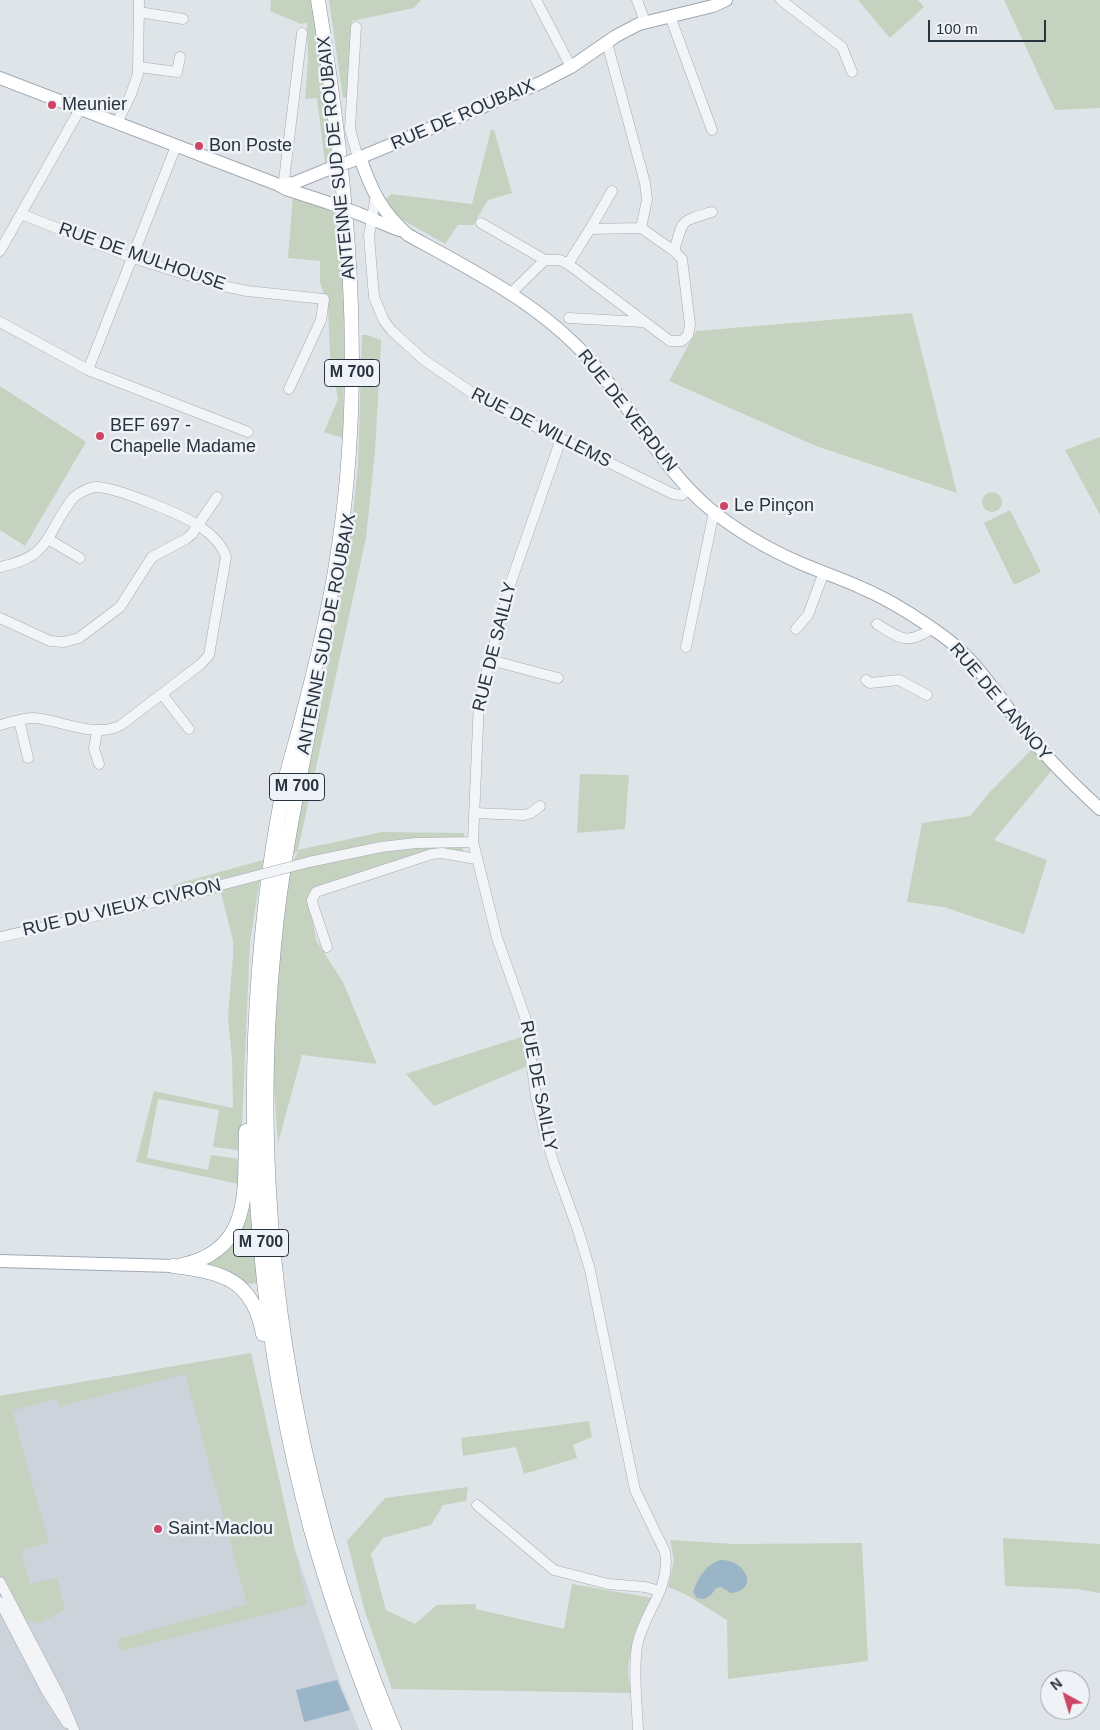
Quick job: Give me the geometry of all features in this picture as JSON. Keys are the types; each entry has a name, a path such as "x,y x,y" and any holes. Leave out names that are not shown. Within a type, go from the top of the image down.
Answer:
{"highway":[{"name":"ANTENNE SUD DE ROUBAIX","path":"318,0 339,141 350,259 352,348 349,459 334,579 314,670 286,780 271,863 259,971 255,1061 256,1168 263,1266 273,1348 295,1462 310,1526 328,1585 352,1657 380,1730"},
{"name":"ANTENNE SUD DE ROUBAIX","path":"324,0 345,144 354,247 358,376 354,470 346,547 295,802 275,932 267,1056 267,1158 277,1286 285,1348 302,1438 319,1511 342,1592 362,1650 394,1730"},
{"path":"174,1266 189,1263 213,1252 230,1235 240,1218 244,1198 248,1091 255,1061"},
{"path":"174,1266 206,1270 222,1275 242,1289 252,1302 261,1322 279,1422 295,1462"}],"main road":[{"name":"RUE DE ROUBAIX","path":"357,158 525,90 571,67 624,32 645,22 713,6 726,0"},
{"path":"0,78 282,186 355,210 408,235"},
{"path":"282,186 357,158 375,198 369,205 355,210"},
{"path":"326,170 317,181 316,190 318,195 328,202"},
{"name":"RUE DE VERDUN","path":"375,198 388,215 408,235 510,294 560,331 591,361 655,448 689,489 714,512 768,547 839,578"},
{"name":"RUE DE LANNOY","path":"839,578 888,601 932,629 966,656 1041,750 1100,809"},
{"path":"0,1260 174,1266"}],"street":[{"path":"116,123 134,87 139,66 139,0"},
{"path":"536,0 571,67"},
{"path":"637,0 645,22"},
{"path":"781,0 842,47 852,72"},
{"path":"139,12 183,19"},
{"path":"670,16 712,130"},
{"path":"356,27 350,129 357,158"},
{"path":"282,186 302,33"},
{"path":"607,43 645,183 647,200 641,228"},
{"path":"139,66 176,72 180,57"},
{"path":"0,251 80,109"},
{"path":"88,370 176,146"},
{"path":"568,264 612,191"},
{"name":"RUE DE WILLEMS","path":"375,198 368,236 374,297 388,327 424,360 475,396 672,494 682,495 689,489"},
{"path":"674,251 681,226 684,222 712,212"},
{"name":"RUE DE MULHOUSE","path":"21,214 133,258 236,289 324,299 321,320 290,389"},
{"path":"481,223 545,260 560,260 568,264 670,341 678,342 685,338 690,330 682,259 674,251 641,228 590,229"},
{"path":"510,294 545,260"},
{"path":"569,318 643,322"},
{"path":"0,322 88,370 248,432"},
{"name":"RUE DE SAILLY","path":"561,439 514,574 478,710 473,842 497,938 525,1017 536,1096 544,1131 590,1270 636,1490 665,1552 665,1570 660,1591 640,1636 638,1646 636,1666 638,1730"},
{"path":"0,567 17,564 32,556 48,539 74,497 80,492 94,487 101,487 136,498 174,513 199,526 221,546 226,558 210,650 206,660 116,728 97,731 27,718 0,725"},
{"path":"0,618 50,641 64,642 74,640 120,607 152,557 186,539 199,526 217,496"},
{"path":"686,647 714,512"},
{"path":"48,539 80,558"},
{"path":"796,629 808,616 815,592 824,572"},
{"path":"877,624 902,639 924,634 932,629"},
{"path":"490,660 558,678"},
{"path":"866,680 870,683 899,680 927,695"},
{"path":"162,694 189,729"},
{"path":"19,720 28,758"},
{"path":"97,731 94,749 99,764"},
{"path":"474,813 524,815 531,813 540,806"},
{"name":"RUE DU VIEUX CIVRON","path":"0,936 135,907 309,862 380,846 473,842"},
{"path":"327,947 313,904 313,896 316,892 432,854 442,853 476,859"},
{"path":"478,1505 554,1570 608,1584 645,1587 660,1591"},
{"path":"0,1582 47,1692 72,1730"},
{"path":"0,1602 24,1638"}],"shaded area":[{"path":"251,1353 284,1517 340,1682 359,1730 0,1730 0,1396"}],"green space":[{"path":"271,0 314,0 337,158 325,163 317,98 305,99 308,60 307,23 301,24 270,11"},
{"path":"329,0 421,0 414,8 352,21 349,97 343,98"},
{"path":"858,0 918,0 924,7 890,38"},
{"path":"1004,0 1100,0 1100,108 1055,110"},
{"path":"491,130 494,130 512,193 488,200 473,225 458,225 445,244 394,215 386,199 391,194 472,204"},
{"path":"293,196 343,215 345,284 343,438 324,432 338,399 330,356 328,304 320,283 320,261 288,258"},
{"path":"912,313 957,493 816,446 669,381 696,331"},
{"path":"362,335 381,340 375,451 366,538 298,850 382,832 464,833 463,851 436,850 309,899 316,940 343,982 377,1064 302,1055 278,1143 274,1091 274,1019 287,876 298,851 291,856 320,708 352,524 358,465"},
{"path":"0,386 86,442 25,546 0,530"},
{"path":"1100,437 1100,515 1065,450"},
{"path":"988,492 996,492 1002,498 1002,506 996,512 988,512 982,506 982,498"},
{"path":"1010,510 1041,572 1014,585 984,523"},
{"path":"1034,747 1052,770 994,840 1047,860 1024,934 944,907 907,902 922,823 970,816 989,793"},
{"path":"580,774 629,775 625,829 577,833"},
{"path":"263,860 250,942 241,1151 213,1147 219,1110 158,1099 147,1158 208,1170 211,1155 240,1159 239,1184 136,1162 154,1091 233,1108 232,1059 228,1017 233,940 221,893 175,903 173,885"},
{"path":"524,1036 528,1066 434,1106 406,1074"},
{"path":"252,1186 261,1283 245,1284 202,1266 217,1254"},
{"path":"251,1353 307,1604 121,1651 118,1639 247,1604 185,1374 59,1407 56,1399 12,1411 49,1543 21,1551 30,1584 57,1578 65,1610 38,1624 21,1617 0,1577 0,1396"},
{"path":"589,1421 592,1437 573,1445 577,1458 524,1474 516,1447 463,1456 461,1438"},
{"path":"468,1487 466,1501 443,1505 431,1525 383,1538 371,1554 386,1610 415,1624 437,1605 476,1604 476,1609 564,1629 572,1584 652,1598 637,1633 629,1663 628,1676 632,1693 392,1689 365,1612 347,1541 385,1498"},
{"path":"1003,1538 1100,1544 1100,1593 1076,1589 1005,1586"},
{"path":"670,1540 735,1544 862,1543 868,1661 728,1679 727,1620 685,1594 668,1587 674,1560"}],"water":[{"path":"721,1560 730,1561 743,1570 747,1581 745,1587 740,1591 731,1593 721,1587 716,1588 711,1595 704,1599 697,1598 693,1592 700,1577 707,1568"},
{"path":"337,1680 350,1710 304,1722 296,1690"}],"place":[{"name":"Meunier","path":"52,105"},
{"name":"Bon Poste","path":"199,146"},
{"name":"BEF 697 - Chapelle Madame","path":"100,436"},
{"name":"Le Pinçon","path":"724,506"},
{"name":"Saint-Maclou","path":"158,1529"}]}
